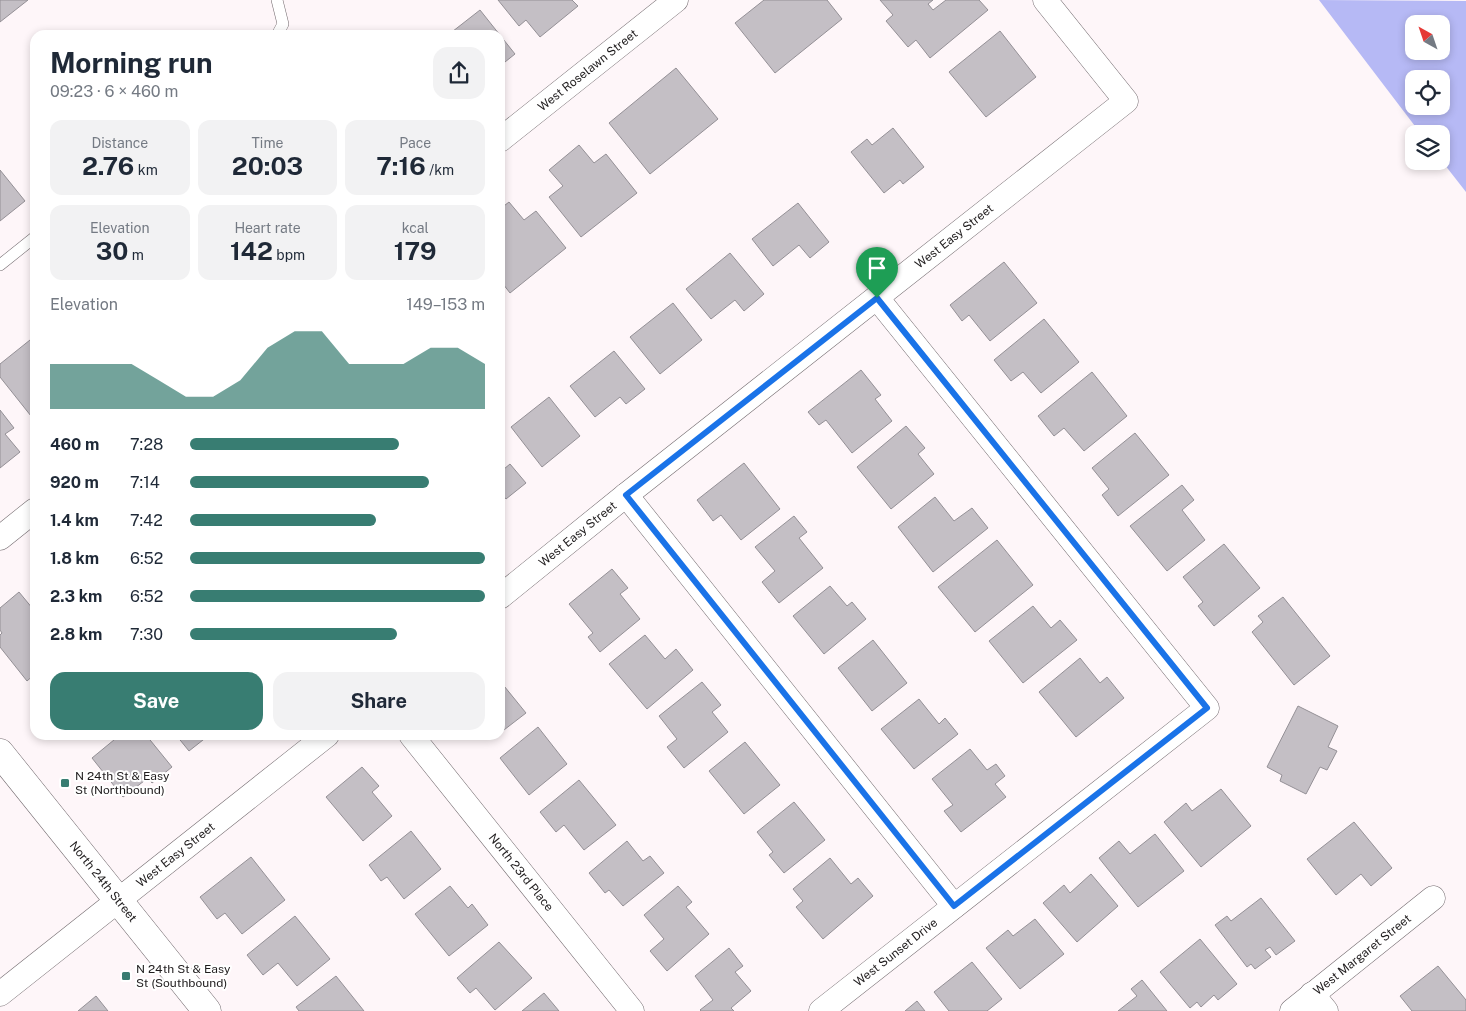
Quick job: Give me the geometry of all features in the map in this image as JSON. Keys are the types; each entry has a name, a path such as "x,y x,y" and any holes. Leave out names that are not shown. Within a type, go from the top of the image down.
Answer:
{"street":[{"name":"West Roselawn Street","path":"505,136 676,0"},
{"name":"West Easy Street","path":"505,593 626,495 1126,101 1045,0"},
{"name":"West Sunset Drive","path":"821,1011 1207,708 877,298"},
{"path":"626,495 954,906"},
{"path":"0,538 30,514"},
{"name":"West Easy Street","path":"0,994 322,740"},
{"name":"North 23rd Place","path":"415,740 632,1011"},
{"name":"North 24th Street","path":"0,753 207,1011"},
{"name":"West Margaret Street","path":"1292,1011 1319,1003 1434,898"}],"lane":[{"path":"277,0 283,24 280,30"},
{"path":"0,265 30,241"}],"water":[{"path":"1319,0 1466,1 1466,192 1449,170 1450,125 1414,125 1407,115 1450,115 1450,70 1405,70 1405,113"}],"building":[{"path":"0,0 28,0 0,22"},
{"path":"498,0 572,0 578,6 540,37 526,20 519,26"},
{"path":"764,0 827,0 842,19 775,73 735,23"},
{"path":"880,0 933,0 928,4 933,10 946,0 979,0 988,10 930,58 916,40 908,47 886,21 893,15"},
{"path":"480,10 496,30 454,30"},
{"path":"1000,31 1036,77 986,117 949,72"},
{"path":"505,41 515,54 505,62"},
{"path":"676,68 718,119 650,174 609,123"},
{"path":"893,128 924,167 903,184 900,180 884,193 851,152 867,139 872,145"},
{"path":"579,145 594,163 606,154 637,193 581,237 549,197 563,186 549,170"},
{"path":"0,170 25,201 0,221"},
{"path":"509,202 524,220 536,211 566,248 510,293 505,286 505,205"},
{"path":"798,203 829,242 810,258 799,245 773,266 752,239"},
{"path":"730,253 764,294 744,311 735,300 711,319 686,289"},
{"path":"1004,262 1037,303 990,341 969,315 962,321 950,305"},
{"path":"673,303 702,340 660,374 630,337"},
{"path":"1044,319 1079,362 1041,393 1023,372 1011,381 994,360"},
{"path":"30,340 30,415 0,377 0,364"},
{"path":"614,351 645,389 626,404 620,397 595,417 570,386"},
{"path":"861,370 881,395 875,399 892,421 852,453 826,420 819,425 808,412"},
{"path":"1092,372 1127,416 1084,451 1064,428 1054,436 1038,416"},
{"path":"549,397 580,436 542,467 511,427"},
{"path":"0,410 14,428 5,434 20,452 0,468"},
{"path":"906,426 925,448 918,454 934,474 891,509 857,467"},
{"path":"1135,433 1169,475 1118,516 1102,495 1109,489 1092,468"},
{"path":"744,463 780,509 741,540 721,515 713,521 697,500"},
{"path":"510,464 526,483 506,499 505,498 505,468"},
{"path":"1182,485 1194,500 1182,510 1205,540 1167,571 1130,526"},
{"path":"935,497 954,521 972,508 988,528 933,572 898,527"},
{"path":"794,516 807,532 799,538 823,568 779,603 762,582 775,571 755,547"},
{"path":"997,540 1033,585 975,632 938,587"},
{"path":"1224,544 1260,588 1214,626 1198,606 1203,602 1183,577"},
{"path":"612,569 628,588 620,594 640,619 600,652 588,637 593,633 569,604"},
{"path":"830,586 847,606 852,602 866,619 824,654 793,616"},
{"path":"19,592 30,605 30,678 27,681 0,647 0,635 2,633 0,630 0,608"},
{"path":"1283,597 1330,656 1294,685 1252,632 1263,622 1258,616"},
{"path":"1033,606 1051,628 1060,620 1077,640 1023,683 989,641"},
{"path":"645,635 665,659 676,649 693,670 647,709 609,664"},
{"path":"873,640 907,683 872,711 838,668"},
{"path":"1080,658 1100,683 1107,677 1124,698 1076,737 1039,692"},
{"path":"702,682 721,705 712,712 728,732 684,768 667,747 677,739 659,716"},
{"path":"505,687 526,713 505,729"},
{"path":"919,699 939,724 945,718 958,734 914,769 881,729"},
{"path":"1298,706 1338,726 1328,747 1337,751 1327,770 1320,767 1306,794 1280,781 1282,775 1267,767"},
{"path":"538,727 567,764 529,795 500,758"},
{"path":"114,740 150,740 172,767 152,783 148,778 123,797 92,758"},
{"path":"180,740 203,740 189,751"},
{"path":"745,742 780,785 744,814 709,771"},
{"path":"970,749 987,770 996,764 1005,776 995,784 1006,797 961,832 944,811 953,805 932,779"},
{"path":"362,767 379,786 372,792 392,816 363,841 326,797"},
{"path":"579,780 616,825 584,850 564,825 556,832 540,812"},
{"path":"1221,789 1251,826 1201,867 1164,822 1186,803 1192,811"},
{"path":"794,802 825,840 784,873 769,855 773,852 757,832"},
{"path":"1354,822 1392,868 1371,886 1361,874 1336,895 1307,859"},
{"path":"411,831 441,869 404,899 387,877 381,881 369,865"},
{"path":"1155,834 1184,871 1138,907 1099,858 1119,841 1130,854"},
{"path":"627,841 643,861 650,856 664,873 623,906 609,890 605,893 589,873"},
{"path":"251,857 285,900 242,934 225,913 217,919 200,897"},
{"path":"830,858 851,884 858,878 873,896 823,939 796,907 803,901 793,889"},
{"path":"1091,874 1118,906 1077,942 1043,903 1064,885 1070,893"},
{"path":"450,886 468,908 472,904 488,925 449,956 415,914"},
{"path":"678,886 692,902 686,907 709,934 667,971 650,951 664,939 644,915"},
{"path":"1261,898 1295,941 1276,955 1270,947 1265,950 1271,957 1255,969 1251,964 1247,967 1215,925 1227,916 1231,921"},
{"path":"295,916 330,959 297,986 278,963 263,975 247,955"},
{"path":"1035,919 1064,954 1020,989 986,948 1008,930 1013,936"},
{"path":"1200,939 1237,984 1218,1000 1214,995 1201,1007 1197,1002 1190,1008 1160,972"},
{"path":"499,942 532,978 495,1010 476,988 470,993 457,978"},
{"path":"729,948 743,966 735,972 751,991 731,1008 734,1011 701,1011 713,1000 695,976"},
{"path":"972,962 1002,999 987,1011 949,1011 934,992"},
{"path":"1438,966 1466,1000 1466,1011 1412,1011 1400,996"},
{"path":"336,976 364,1011 299,1011 296,1007"},
{"path":"1142,980 1167,1011 1118,1011 1137,996 1131,989"},
{"path":"544,993 559,1011 522,1011"},
{"path":"96,996 108,1011 78,1011"},
{"path":"917,1001 925,1011 905,1011"}],"place":[{"name":"N 24th St & Easy St (Northbound)","path":"65,783"},
{"name":"N 24th St & Easy St (Southbound)","path":"126,976"}],"route":[{"path":"877,298 1207,708 954,906 626,495 877,298"}]}
